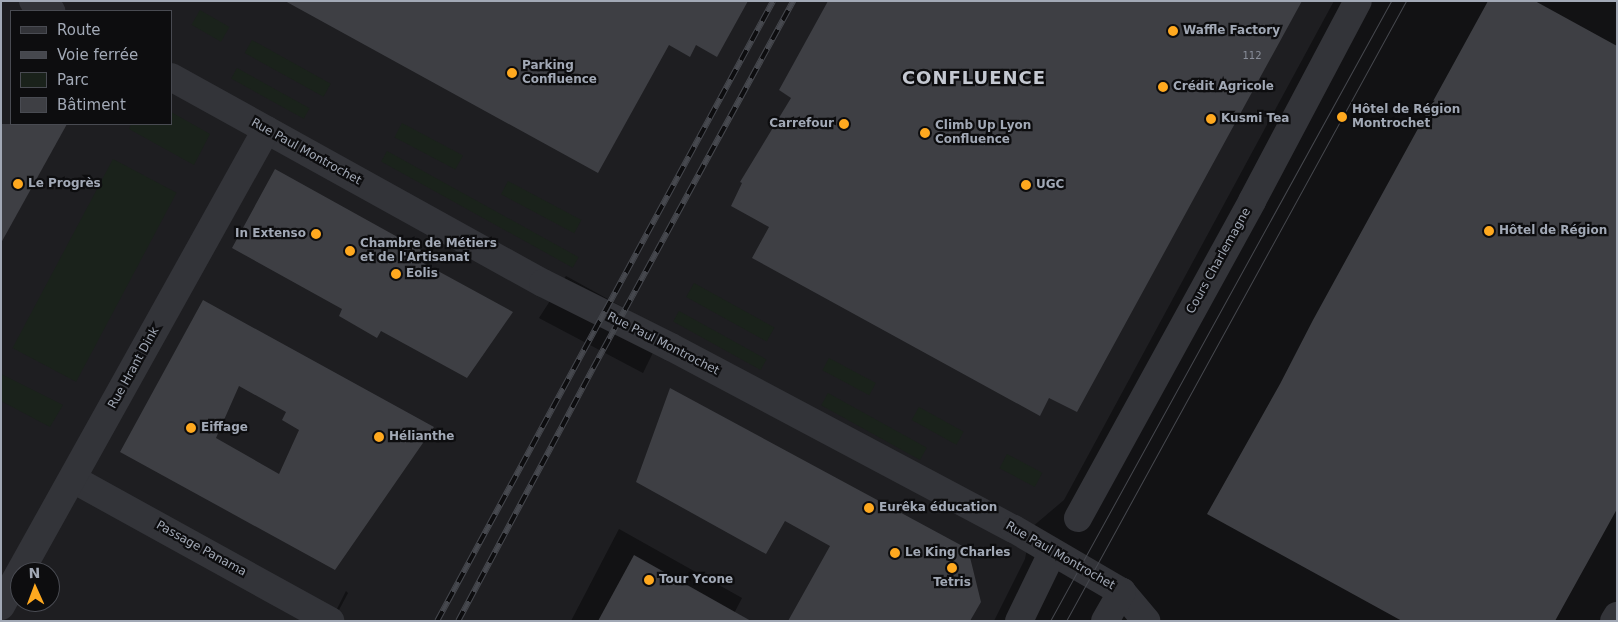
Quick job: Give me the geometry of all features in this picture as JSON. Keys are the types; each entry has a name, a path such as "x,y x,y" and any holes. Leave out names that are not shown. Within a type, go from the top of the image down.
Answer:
{"street":[{"path":"33,1 49,10"},
{"name":"Cours Charlemagne","path":"1078,518 1247,210 1358,1"},
{"name":"Rue Paul Montrochet","path":"172,78 535,278 671,347 1009,526 1122,592 1146,621"},
{"name":"Rue Hrant Dink","path":"1,606 266,130"},
{"name":"Passage Panama","path":"72,479 330,621"},
{"path":"1018,621 1052,552"},
{"path":"1105,621 1122,592"},
{"path":"1614,621 1617,616"}],"shaded area":[{"path":"1,1 1334,1 1064,500 1031,528 1025,559 994,621 730,621 742,598 619,529 571,621 333,621 348,593 346,591 331,621 1,621","holes":["566,276 664,330 643,373 539,318"]}],"green space":[{"path":"200,10 229,27 221,42 192,25"},
{"path":"252,40 331,84 323,97 245,53"},
{"path":"237,68 310,108 304,119 231,78"},
{"path":"172,113 210,134 194,165 129,129 131,125 172,125"},
{"path":"402,123 463,155 455,170 394,137"},
{"path":"387,151 579,257 573,268 381,161"},
{"path":"113,159 177,193 76,382 13,348"},
{"path":"508,181 581,220 574,233 501,194"},
{"path":"694,283 774,328 767,342 686,297"},
{"path":"679,311 766,359 761,370 673,321"},
{"path":"829,358 876,383 869,395 822,370"},
{"path":"1,374 63,405 50,427 1,401"},
{"path":"828,393 927,448 920,460 821,405"},
{"path":"919,407 964,432 956,445 912,420"},
{"path":"1007,454 1042,473 1035,487 999,468"}],"building":[{"name":"Parking Confluence","path":"285,1 748,1 717,57 696,45 690,57 669,45 598,173"},
{"path":"828,1 1302,1 1077,412 1049,398 1040,416 752,258 769,227 731,206 742,183 740,182 791,98 779,90"},
{"name":"Hôtel de Région","path":"1488,1 1535,1 1617,46 1617,509 1555,621 1402,621 1207,514 1280,384 1313,320"},
{"name":"Le Progrès","path":"1,124 66,125 1,243"},
{"name":"Eolis","path":"275,169 421,250 416,259 513,312 467,378 381,331 377,338 339,316 342,309 232,248"},
{"name":"Hélianthe","path":"203,300 434,427 335,570 120,452","holes":["239,386 286,412 282,420 299,430 279,474 216,438"]},
{"path":"670,388 968,549 981,602 970,621 788,621 830,546 785,521 766,554 636,482"},
{"name":"Tour Ycone","path":"634,555 751,621 598,621"}],"tram line":[{"path":"1050,621 1391,1"},
{"path":"1066,621 1406,1"}],"railway":[{"path":"437,621 773,1"},
{"path":"458,621 793,1"}],"place":[{"name":"Waffle Factory","path":"1173,31"},
{"name":"Parking Confluence","path":"512,73"},
{"name":"Crédit Agricole","path":"1163,87"},
{"name":"Hôtel de Région Montrochet","path":"1342,117"},
{"name":"Kusmi Tea","path":"1211,119"},
{"name":"Carrefour","path":"844,124"},
{"name":"Climb Up Lyon Confluence","path":"925,133"},
{"name":"Le Progrès","path":"18,184"},
{"name":"UGC","path":"1026,185"},
{"name":"Hôtel de Région","path":"1489,231"},
{"name":"In Extenso","path":"316,234"},
{"name":"Chambre de Métiers et de l'Artisanat","path":"350,251"},
{"name":"Eolis","path":"396,274"},
{"name":"Eiffage","path":"191,428"},
{"name":"Hélianthe","path":"379,437"},
{"name":"Eurêka éducation","path":"869,508"},
{"name":"Le King Charles","path":"895,553"},
{"name":"Tetris","path":"952,568"},
{"name":"Tour Ycone","path":"649,580"}],"district":[{"name":"CONFLUENCE","path":"974,78"}]}
